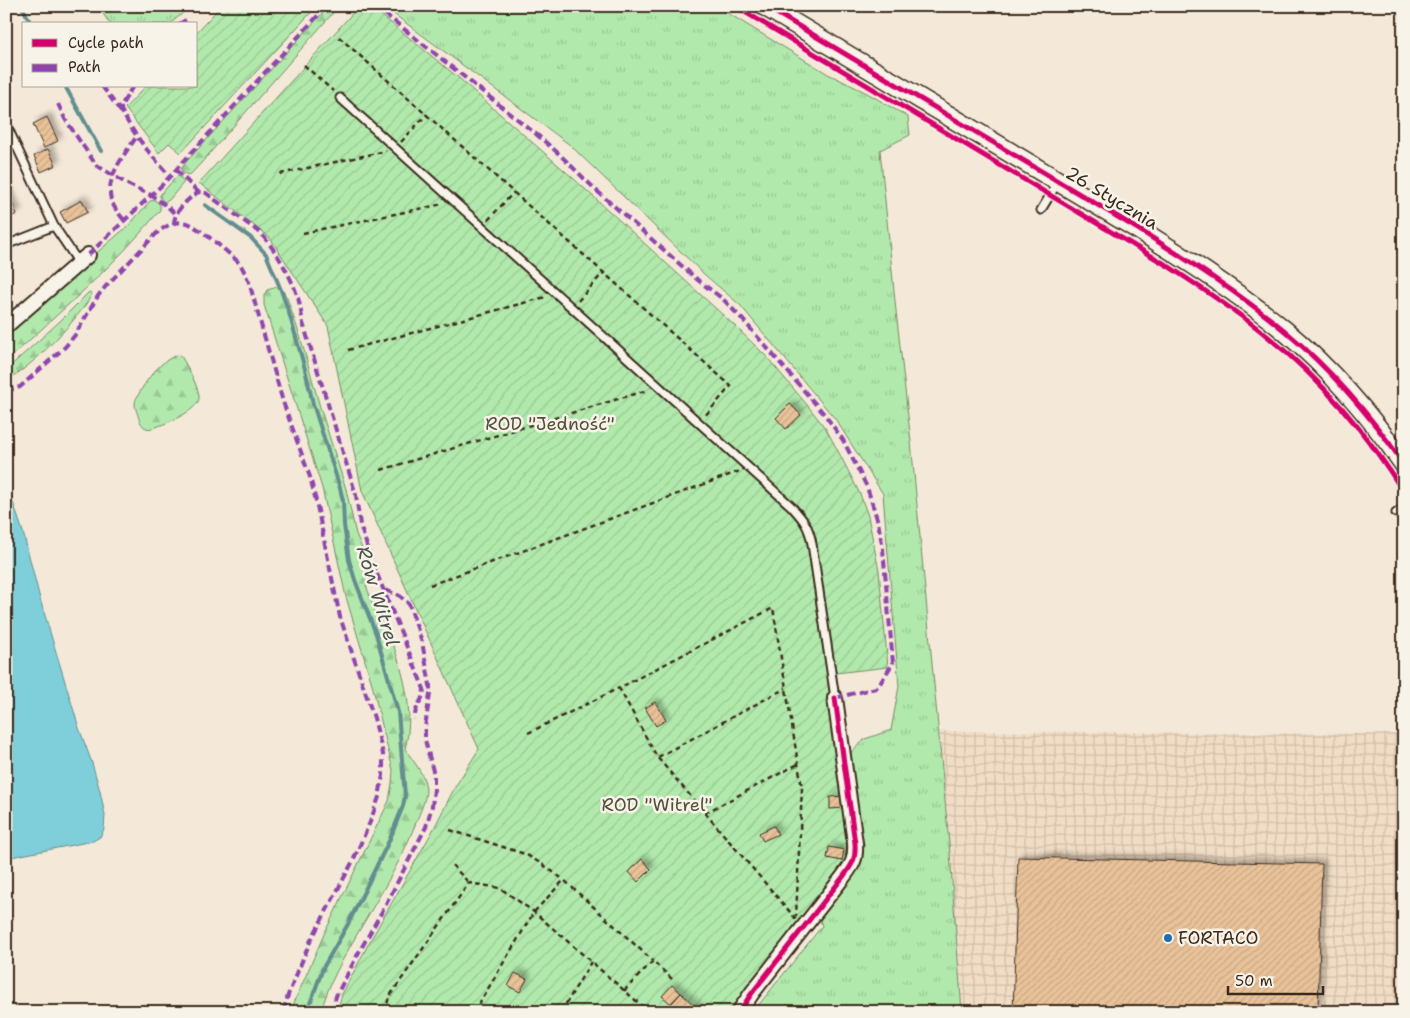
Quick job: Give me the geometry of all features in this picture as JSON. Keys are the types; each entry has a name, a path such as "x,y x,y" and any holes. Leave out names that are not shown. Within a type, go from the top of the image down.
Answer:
{"street":[{"name":"26 Stycznia","path":"765,6 1192,262 1236,293 1298,343 1343,387 1376,426 1404,464"},
{"path":"6,326 83,259"},
{"path":"739,1012 800,923 851,866 854,860 856,853 835,698"}],"lane":[{"path":"340,98 791,506 803,519 810,531 835,698"},
{"path":"6,124 54,226 83,259"},
{"path":"1041,210 1058,182"},
{"path":"6,244 54,226"},
{"path":"1396,514 1404,508"}],"path":[{"path":"339,37 731,386 699,423"},
{"path":"304,66 340,98"},
{"path":"280,174 395,149 427,114"},
{"path":"482,227 514,192"},
{"path":"303,233 454,201"},
{"path":"572,308 604,272"},
{"path":"348,350 557,294"},
{"path":"381,470 659,387"},
{"path":"430,585 748,468"},
{"path":"528,733 773,608 802,788 800,923"},
{"path":"619,688 657,758 800,923"},
{"path":"657,758 786,688"},
{"path":"705,813 798,764"},
{"path":"450,830 525,854 542,864 564,880 674,980"},
{"path":"452,865 469,883 500,888 534,912 644,1010 649,1012"},
{"path":"474,1012 534,912 564,880"},
{"path":"385,1012 389,997 469,883"},
{"path":"624,991 653,961"},
{"path":"561,1012 591,962"}],"shaded area":[{"path":"939,731 1404,734 1404,1012 962,1012"}],"green space":[{"path":"98,6 191,6 172,22 109,22"},
{"path":"221,6 317,6 181,153 169,143 159,153 125,108 144,88 198,88 198,31"},
{"path":"329,6 339,6 191,174 188,175 182,172 181,169 187,161"},
{"path":"359,6 370,6 460,79 573,178 766,356 826,429 860,494 868,516 879,571 888,667 827,674 846,810 848,838 844,869 735,1012 337,1012 342,994 370,941 432,832 455,787 479,749 362,491 328,326 270,238 199,183"},
{"path":"383,6 716,6 828,74 867,93 908,117 910,135 880,150 911,442 950,854 962,1012 753,1012 822,926 819,917 862,860 851,752 865,739 891,730 899,686 883,494 836,420 740,305 705,275 570,145"},
{"path":"177,176 184,182 169,200 164,202 160,195"},
{"path":"155,200 160,205 160,210 143,231 86,289 6,362 6,331 129,225 150,201"},
{"path":"277,287 282,289 287,298 300,336 346,489 356,534 375,580 366,585 377,617 382,615 404,680 409,715 405,749 421,773 426,789 422,807 402,854 331,982 321,1012 290,1012 325,932 389,801 393,770 372,684 346,597 322,488 264,305 264,295 267,290"},
{"path":"90,292 92,293 88,301 54,342 26,367 6,378 6,370"},
{"path":"177,355 181,356 196,384 199,395 197,404 186,413 165,424 146,428 139,419 135,406 136,398 156,369"}],"water":[{"path":"6,488 11,496 23,532 40,599 79,728 92,763 105,815 104,829 100,837 93,841 6,858"}],"building":[{"path":"47,117 58,141 44,148 33,124"},
{"path":"48,149 56,165 41,172 34,156"},
{"path":"6,192 17,214 6,219"},
{"path":"82,200 88,212 66,223 60,212"},
{"path":"790,404 801,415 786,429 776,418"},
{"path":"655,702 666,720 656,726 645,708"},
{"path":"843,796 844,808 830,809 830,797"},
{"path":"774,826 778,834 763,841 759,833"},
{"path":"829,847 844,850 842,861 827,858"},
{"name":"FORTACO","path":"1018,857 1322,864 1318,1012 1013,1012"},
{"path":"642,859 651,869 638,882 629,872"},
{"path":"515,973 527,979 520,992 508,986"},
{"path":"672,985 681,993 671,1004 662,996"},
{"path":"681,993 701,1012 663,1012"}],"waterway":[{"path":"22,6 30,22"},
{"path":"66,88 101,151"},
{"name":"Rów Witrel","path":"205,205 251,238 266,254 281,290 305,369 313,404 340,488 349,560 376,634 398,712 405,796 403,806 389,841 348,924 323,968 307,1012"}],"marked path":[{"path":"88,255 162,185 327,6"},
{"path":"375,6 536,134 597,191 699,281 723,299 825,415 843,440 867,487 878,522 883,549 893,663 876,688 835,698"},
{"path":"182,22 186,20"},
{"path":"103,88 121,112"},
{"path":"132,88 121,106 121,110 143,145 170,176"},
{"path":"58,104 65,119 96,165 129,185 151,195 176,215"},
{"path":"124,220 111,200 111,183 117,166 137,136"},
{"path":"176,170 198,192"},
{"path":"174,224 176,214 186,202 198,192 206,193 265,238 289,277 297,296 303,323 356,495 360,525 373,564 424,689 415,719"},
{"path":"6,387 13,389 20,387 65,347 75,335 106,286 157,233 167,226 179,222 192,225 230,254 244,271 249,282 283,402 310,477 340,617 374,718 383,754 383,775 379,797 370,822 353,861 310,942 283,1012"},
{"path":"332,1012 336,996 426,827 432,806 434,775 425,740 430,685 422,642 409,604 400,596 383,589"}],"cycle path":[{"path":"735,6 1168,266 1243,317 1306,370 1342,408 1375,450 1404,493"},
{"path":"765,6 1138,229 1232,290 1285,331 1318,361 1363,410 1404,464"},
{"path":"739,1012 846,872 854,857 855,843 835,698"}],"place":[{"name":"FORTACO","path":"1168,938"}],"park label":[{"name":"ROD \"Jedność\"","path":"550,424"},
{"name":"ROD \"Witrel\"","path":"657,805"}]}
